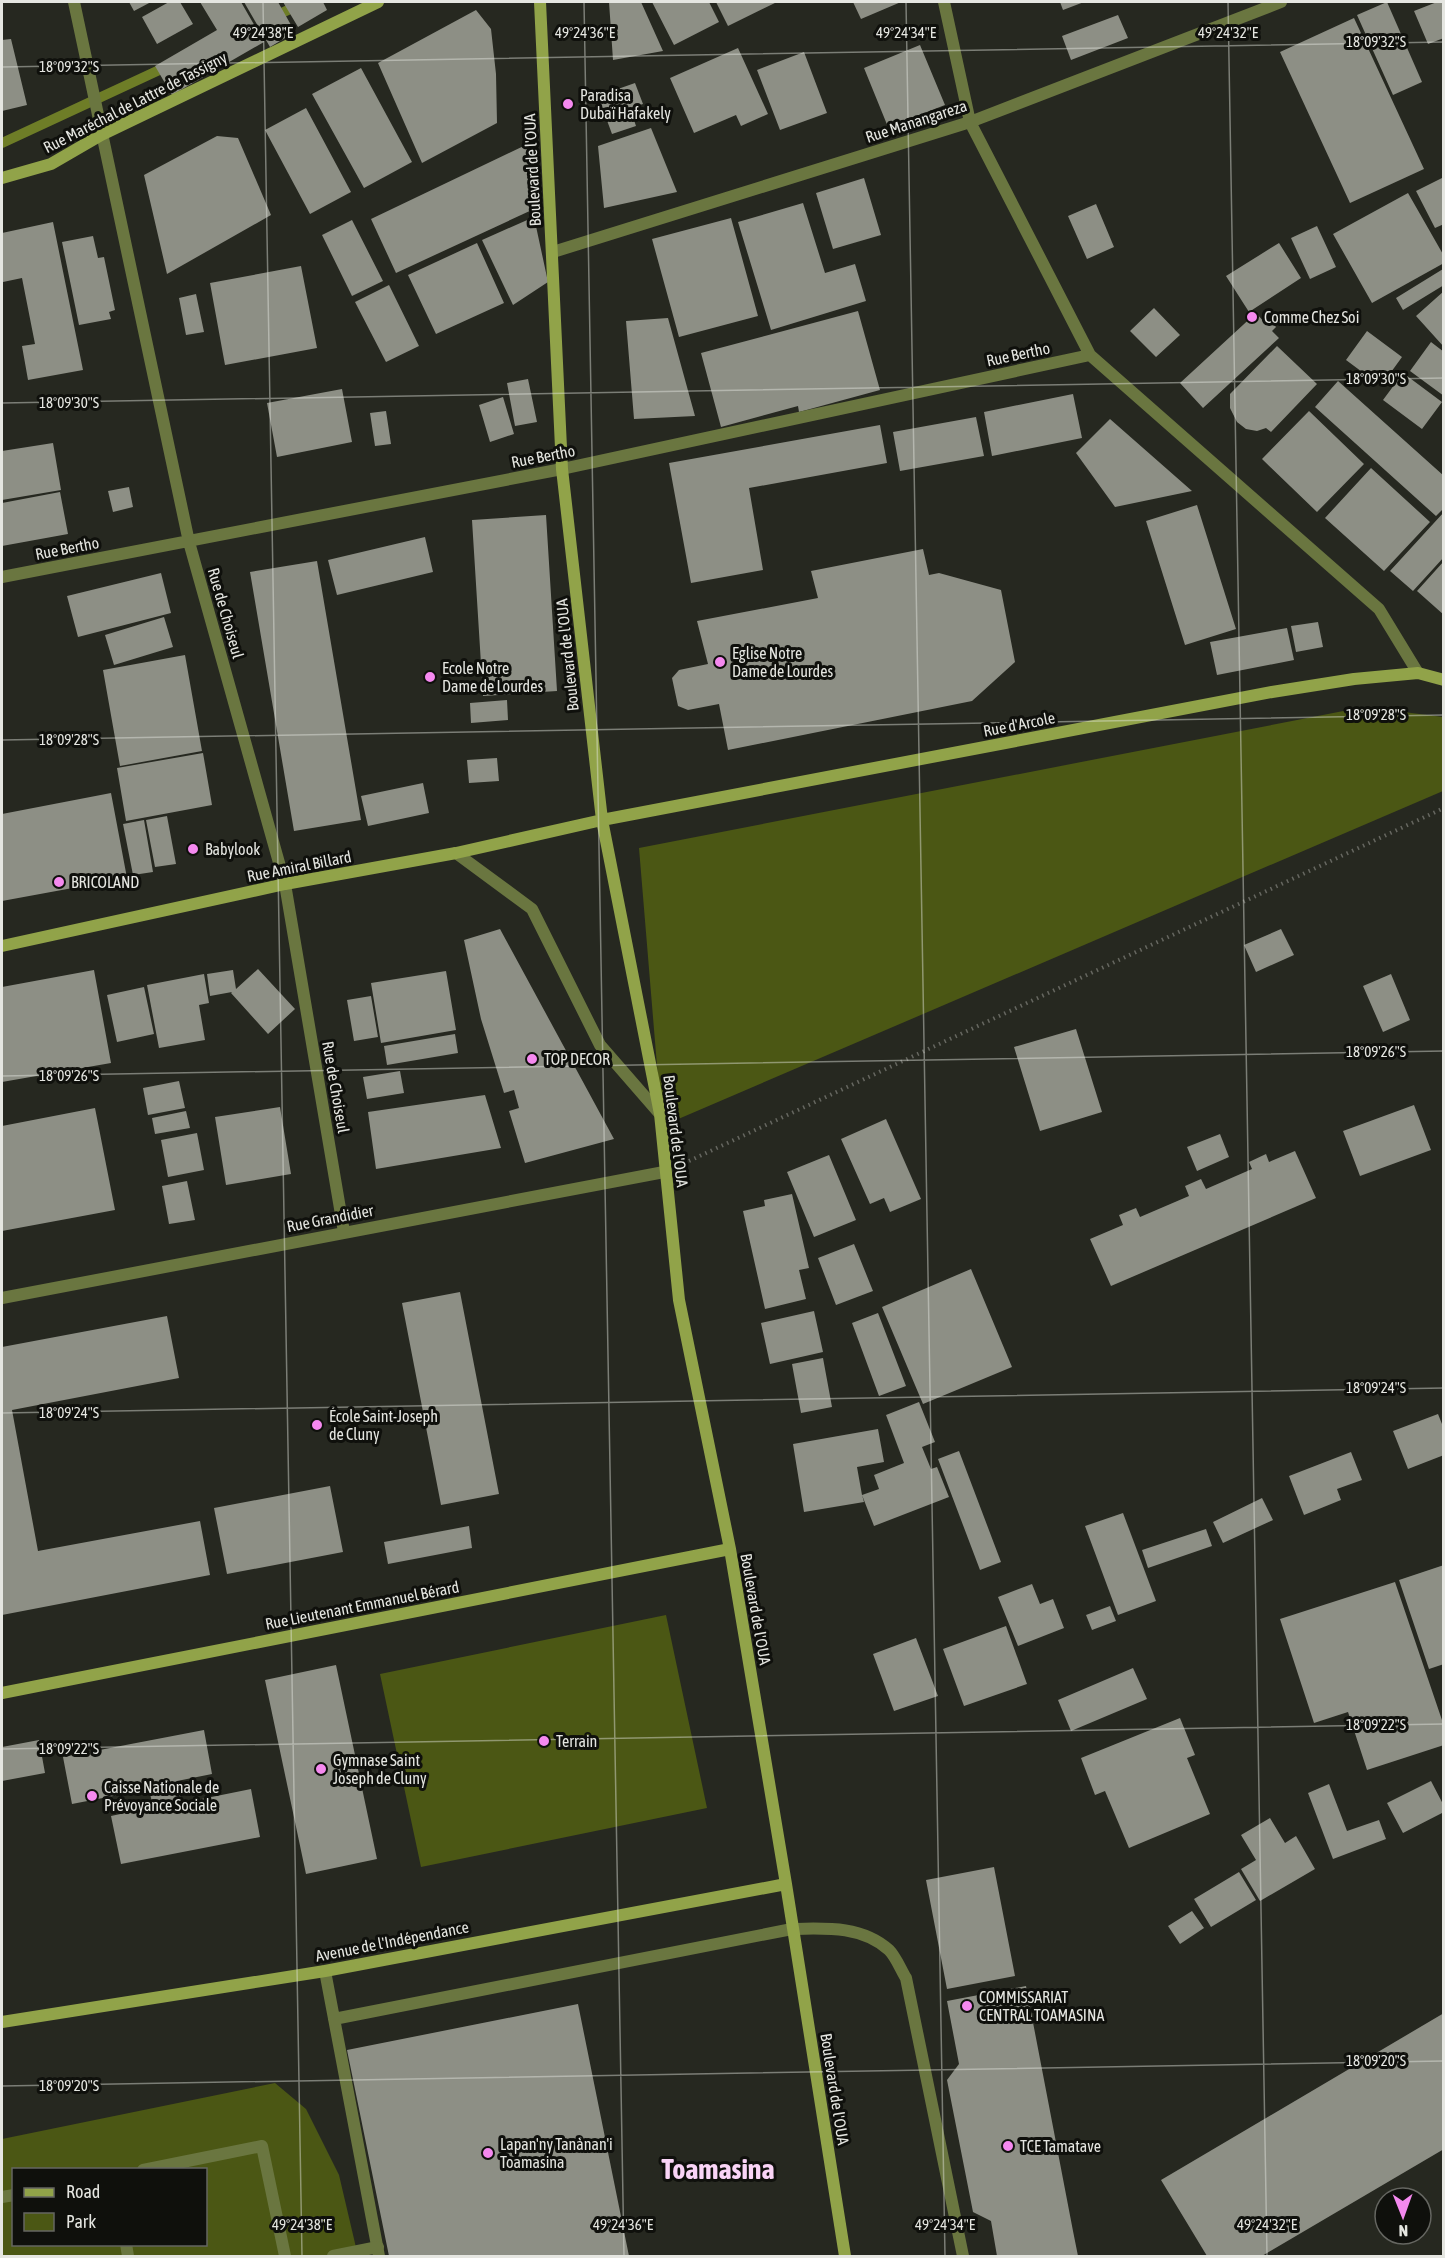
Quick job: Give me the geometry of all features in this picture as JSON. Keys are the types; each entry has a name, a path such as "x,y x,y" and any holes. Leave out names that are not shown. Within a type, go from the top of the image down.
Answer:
{"main road":[{"name":"Rue Maréchal de Lattre de Tassigny","path":"2,178 51,164 101,135 378,2"},
{"name":"Boulevard de l'OUA","path":"540,2 554,252 562,469 602,820 660,1114 664,1172 679,1300 730,1549 845,2256"},
{"name":"Rue d'Arcole","path":"602,820 1272,692 1354,679 1418,673 1443,680"},
{"name":"Rue Amiral Billard","path":"2,946 285,884 456,853 602,820"},
{"name":"Rue Lieutenant Emmanuel Bérard","path":"2,1693 730,1549"},
{"name":"Avenue de l'Indépendance","path":"2,2022 325,1971 786,1884"}],"street":[{"name":"Rue de Choiseul","path":"74,2 189,542 285,884 344,1232"},
{"path":"944,2 970,122 1090,355 1379,609 1418,673"},
{"name":"Rue Manangareza","path":"554,252 970,122 1281,2"},
{"name":"Rue Bertho","path":"2,578 562,469 1090,355"},
{"path":"456,853 532,909 600,1045 660,1114"},
{"name":"Rue Grandidier","path":"2,1298 664,1172"},
{"path":"334,2019 792,1929 836,1928 865,1935 891,1951 906,1978 963,2256"},
{"path":"325,1971 378,2252 333,2256"},
{"path":"148,2168 262,2146 285,2256"}],"path":[{"path":"664,1172 1443,808"}],"green space":[{"path":"1364,707 1443,717 1443,791 662,1126 639,848"},
{"name":"Terrain","path":"666,1615 707,1808 421,1867 380,1674"},
{"path":"275,2083 306,2109 339,2175 358,2256 2,2256 2,2139"}],"building":[{"path":"129,2 151,2 134,11"},
{"path":"169,2 180,2 193,24 157,44 142,17"},
{"path":"200,2 241,2 264,42 172,95 155,66 217,30"},
{"path":"244,2 278,2 295,32 270,47"},
{"path":"283,2 323,2 327,10 298,27"},
{"path":"609,2 641,2 663,51 613,60"},
{"path":"652,2 709,2 719,22 674,45"},
{"path":"716,2 777,2 728,26"},
{"path":"853,2 901,2 861,19"},
{"path":"1060,2 1084,2 1063,10"},
{"path":"1387,2 1422,82 1393,95 1357,15"},
{"path":"1437,2 1444,2 1444,38 1428,44 1414,11"},
{"path":"476,10 491,29 496,74 497,123 422,163 378,63"},
{"path":"1118,15 1128,38 1071,60 1062,36"},
{"path":"1354,18 1424,169 1350,203 1280,52"},
{"path":"11,39 27,105 2,111 2,40"},
{"path":"920,45 945,105 888,127 864,68"},
{"path":"738,48 768,114 741,126 736,115 694,133 670,78"},
{"path":"804,52 827,113 780,130 757,70"},
{"path":"361,68 412,162 364,188 312,94"},
{"path":"635,83 643,104 630,108 636,126 612,134 598,96"},
{"path":"306,108 351,192 310,214 265,130"},
{"path":"651,128 677,192 604,208 598,146"},
{"path":"217,136 238,138 271,215 167,274 144,175"},
{"path":"530,143 534,209 396,273 371,219"},
{"path":"1444,177 1444,224 1435,228 1416,191"},
{"path":"864,178 881,235 833,249 816,193"},
{"path":"1408,193 1444,256 1444,263 1372,303 1333,234"},
{"path":"803,203 825,273 855,264 866,301 771,330 738,222"},
{"path":"1096,204 1114,247 1087,259 1068,216"},
{"path":"534,217 548,282 513,305 482,240"},
{"path":"731,218 758,316 679,337 652,239"},
{"path":"352,220 383,281 352,296 322,235"},
{"path":"53,222 83,370 28,380 22,346 35,344 22,278 3,282 2,233"},
{"path":"1317,226 1336,267 1310,279 1291,238"},
{"path":"93,236 98,258 104,257 115,310 109,312 111,319 79,325 62,242"},
{"path":"477,243 504,303 436,334 408,275"},
{"path":"1279,243 1301,278 1249,312 1226,276"},
{"path":"301,266 317,348 225,365 210,283"},
{"path":"1443,269 1444,285 1403,310 1396,298"},
{"path":"389,285 419,346 386,362 355,302"},
{"path":"1444,291 1444,347 1416,316"},
{"path":"196,294 204,332 186,335 179,298"},
{"path":"1154,308 1180,335 1156,357 1130,331"},
{"path":"858,311 880,390 799,412 798,406 721,427 701,353"},
{"path":"1256,313 1266,324 1270,320 1276,327 1272,331 1279,338 1203,408 1180,383"},
{"path":"668,318 695,416 634,419 626,321"},
{"path":"1367,331 1402,357 1381,386 1346,360"},
{"path":"1431,342 1444,352 1444,396 1410,371"},
{"path":"1277,346 1317,384 1271,432 1266,428 1257,431 1246,429 1237,422 1230,408 1230,394"},
{"path":"1403,373 1442,402 1422,429 1383,400"},
{"path":"528,379 537,422 515,426 507,383"},
{"path":"1338,381 1444,476 1444,508 1436,516 1315,407"},
{"path":"342,389 352,442 277,457 267,403"},
{"path":"1073,394 1082,438 992,456 984,412"},
{"path":"503,397 514,434 490,442 479,405"},
{"path":"386,411 391,444 375,446 370,413"},
{"path":"1309,411 1364,464 1317,512 1262,459"},
{"path":"976,417 984,456 900,471 893,432"},
{"path":"1110,419 1192,491 1115,507 1076,453"},
{"path":"880,425 887,463 749,488 763,570 691,583 669,463"},
{"path":"53,443 61,490 2,500 2,451"},
{"path":"1371,468 1430,522 1384,571 1325,518"},
{"path":"129,487 133,507 113,512 108,491"},
{"path":"60,492 68,534 2,546 2,503"},
{"path":"1197,505 1236,629 1185,645 1146,521"},
{"path":"1444,512 1444,557 1413,591 1390,571"},
{"path":"546,515 557,691 483,696 472,520"},
{"path":"425,537 433,572 337,595 328,560"},
{"path":"923,549 929,575 939,573 1001,590 1015,662 972,701 728,750 719,704 688,710 678,706 672,678 679,670 708,664 697,621 818,598 811,571"},
{"path":"317,561 361,820 294,831 250,572"},
{"path":"1444,561 1444,615 1417,591"},
{"path":"161,573 171,613 78,637 67,596"},
{"path":"164,617 173,647 114,665 105,635"},
{"path":"1318,622 1323,647 1296,652 1291,626"},
{"path":"1287,628 1294,660 1217,675 1210,642"},
{"path":"185,655 202,751 120,766 103,670"},
{"path":"507,700 508,720 471,723 470,703"},
{"path":"203,753 212,805 126,821 117,768"},
{"path":"497,758 499,781 469,783 467,760"},
{"path":"423,783 429,813 368,826 361,796"},
{"path":"111,793 127,878 2,901 2,814"},
{"path":"167,816 176,864 155,867 146,820"},
{"path":"144,820 153,872 133,875 123,824"},
{"path":"500,929 614,1139 525,1163 509,1111 519,1108 514,1090 504,1093 481,1019 464,940"},
{"path":"1281,929 1294,955 1256,972 1244,945"},
{"path":"258,969 295,1009 268,1034 232,992 210,996 207,974 233,970 236,989"},
{"path":"94,970 111,1063 2,1082 2,987"},
{"path":"446,971 456,1030 381,1043 371,983"},
{"path":"204,974 209,1003 199,1005 205,1040 159,1048 147,985"},
{"path":"1391,974 1410,1020 1383,1032 1363,986"},
{"path":"144,987 154,1034 117,1042 107,995"},
{"path":"371,996 378,1037 354,1041 347,1000"},
{"path":"1076,1029 1102,1112 1040,1131 1014,1047"},
{"path":"455,1034 458,1053 387,1065 384,1046"},
{"path":"400,1071 404,1093 367,1099 363,1077"},
{"path":"179,1081 185,1108 148,1115 143,1088"},
{"path":"485,1095 501,1148 376,1169 368,1112"},
{"path":"1414,1105 1431,1150 1360,1176 1343,1131"},
{"path":"280,1107 291,1174 226,1185 215,1117"},
{"path":"95,1108 115,1210 2,1231 2,1126"},
{"path":"186,1111 190,1128 155,1134 152,1118"},
{"path":"886,1119 921,1199 890,1212 884,1198 870,1204 841,1139"},
{"path":"197,1133 204,1170 168,1177 161,1140"},
{"path":"1220,1134 1229,1157 1197,1171 1187,1147"},
{"path":"1295,1151 1316,1198 1111,1286 1090,1239 1123,1225 1119,1215 1136,1208 1140,1217 1189,1196 1185,1186 1201,1179 1206,1189 1252,1169 1249,1162 1266,1154 1269,1162"},
{"path":"829,1155 856,1220 814,1237 787,1172"},
{"path":"187,1181 195,1220 169,1224 162,1186"},
{"path":"792,1194 809,1268 799,1270 806,1299 765,1309 743,1211 765,1206 764,1200"},
{"path":"854,1244 873,1291 836,1305 818,1258"},
{"path":"971,1269 1012,1367 923,1404 882,1307"},
{"path":"460,1292 499,1494 441,1505 402,1303"},
{"path":"814,1311 823,1352 770,1364 761,1323"},
{"path":"878,1313 906,1386 879,1396 852,1323"},
{"path":"167,1316 179,1378 12,1410 38,1551 200,1521 210,1575 2,1615 2,1347"},
{"path":"823,1358 832,1407 801,1413 792,1364"},
{"path":"919,1402 935,1442 922,1447 931,1469 937,1467 949,1497 874,1526 862,1495 879,1489 874,1475 904,1463 886,1415"},
{"path":"1438,1414 1444,1429 1444,1455 1408,1469 1393,1431"},
{"path":"878,1429 884,1462 857,1467 864,1502 804,1512 793,1444"},
{"path":"959,1451 1001,1562 980,1570 938,1459"},
{"path":"1351,1452 1362,1480 1337,1489 1341,1500 1304,1515 1289,1476"},
{"path":"330,1486 343,1552 227,1574 214,1508"},
{"path":"1262,1498 1273,1520 1223,1543 1213,1522"},
{"path":"1123,1513 1156,1601 1118,1615 1085,1526"},
{"path":"469,1526 472,1548 388,1564 384,1542"},
{"path":"1206,1529 1212,1546 1148,1568 1142,1550"},
{"path":"1444,1565 1444,1664 1429,1669 1399,1580"},
{"path":"1395,1582 1444,1726 1444,1745 1367,1770 1348,1712 1314,1723 1280,1619"},
{"path":"1032,1584 1040,1604 1053,1599 1064,1628 1018,1646 998,1597"},
{"path":"1110,1606 1116,1621 1092,1630 1086,1615"},
{"path":"1006,1626 1027,1684 964,1706 943,1649"},
{"path":"916,1638 938,1696 894,1711 873,1654"},
{"name":"Gymnase Saint Joseph de Cluny","path":"336,1665 377,1859 306,1874 265,1680"},
{"path":"1133,1668 1147,1699 1071,1731 1058,1700"},
{"path":"1180,1718 1195,1755 1187,1758 1210,1814 1129,1848 1105,1791 1095,1795 1081,1758"},
{"name":"Caisse Nationale de Prévoyance Sociale","path":"204,1730 212,1774 177,1781 182,1803 251,1789 260,1837 121,1864 111,1816 153,1807 149,1789 72,1804 63,1757"},
{"path":"39,1740 45,1773 2,1781 2,1747"},
{"path":"1431,1781 1444,1806 1444,1812 1403,1833 1387,1803"},
{"path":"1329,1784 1347,1831 1379,1820 1386,1839 1333,1859 1308,1793"},
{"path":"1270,1818 1285,1843 1296,1836 1315,1869 1260,1901 1241,1869 1256,1860 1241,1835"},
{"path":"994,1867 1015,1976 947,1989 926,1880"},
{"path":"1239,1872 1256,1900 1211,1927 1194,1899"},
{"path":"1192,1911 1204,1928 1180,1944 1168,1926"},
{"name":"TCE Tamatave","path":"1026,1986 1078,2256 997,2256 991,2221 973,2212 947,2080 959,2064 947,2001"},
{"name":"Lapan'ny Tanànan'i Toamasina","path":"578,2004 629,2256 389,2256 347,2050"},
{"path":"1444,2013 1444,2149 1381,2186 1373,2186 1373,2191 1262,2256 1207,2256 1161,2180"}],"waterway":[{"path":"271,18 305,2"},
{"path":"2,143 170,65"}],"place":[{"name":"Paradisa Dubaï Hafakely","path":"568,104"},
{"name":"Comme Chez Soi","path":"1252,317"},
{"name":"Eglise Notre Dame de Lourdes","path":"720,662"},
{"name":"Ecole Notre Dame de Lourdes","path":"430,677"},
{"name":"Babylook","path":"193,849"},
{"name":"BRICOLAND","path":"59,882"},
{"name":"TOP DECOR","path":"532,1059"},
{"name":"École Saint-Joseph de Cluny","path":"317,1425"},
{"name":"Terrain","path":"544,1741"},
{"name":"Gymnase Saint Joseph de Cluny","path":"321,1769"},
{"name":"Caisse Nationale de Prévoyance Sociale","path":"92,1796"},
{"name":"COMMISSARIAT CENTRAL TOAMASINA","path":"967,2006"},
{"name":"TCE Tamatave","path":"1008,2146"},
{"name":"Lapan'ny Tanànan'i Toamasina","path":"488,2153"}],"district":[{"name":"Toamasina","path":"718,2169"}]}
